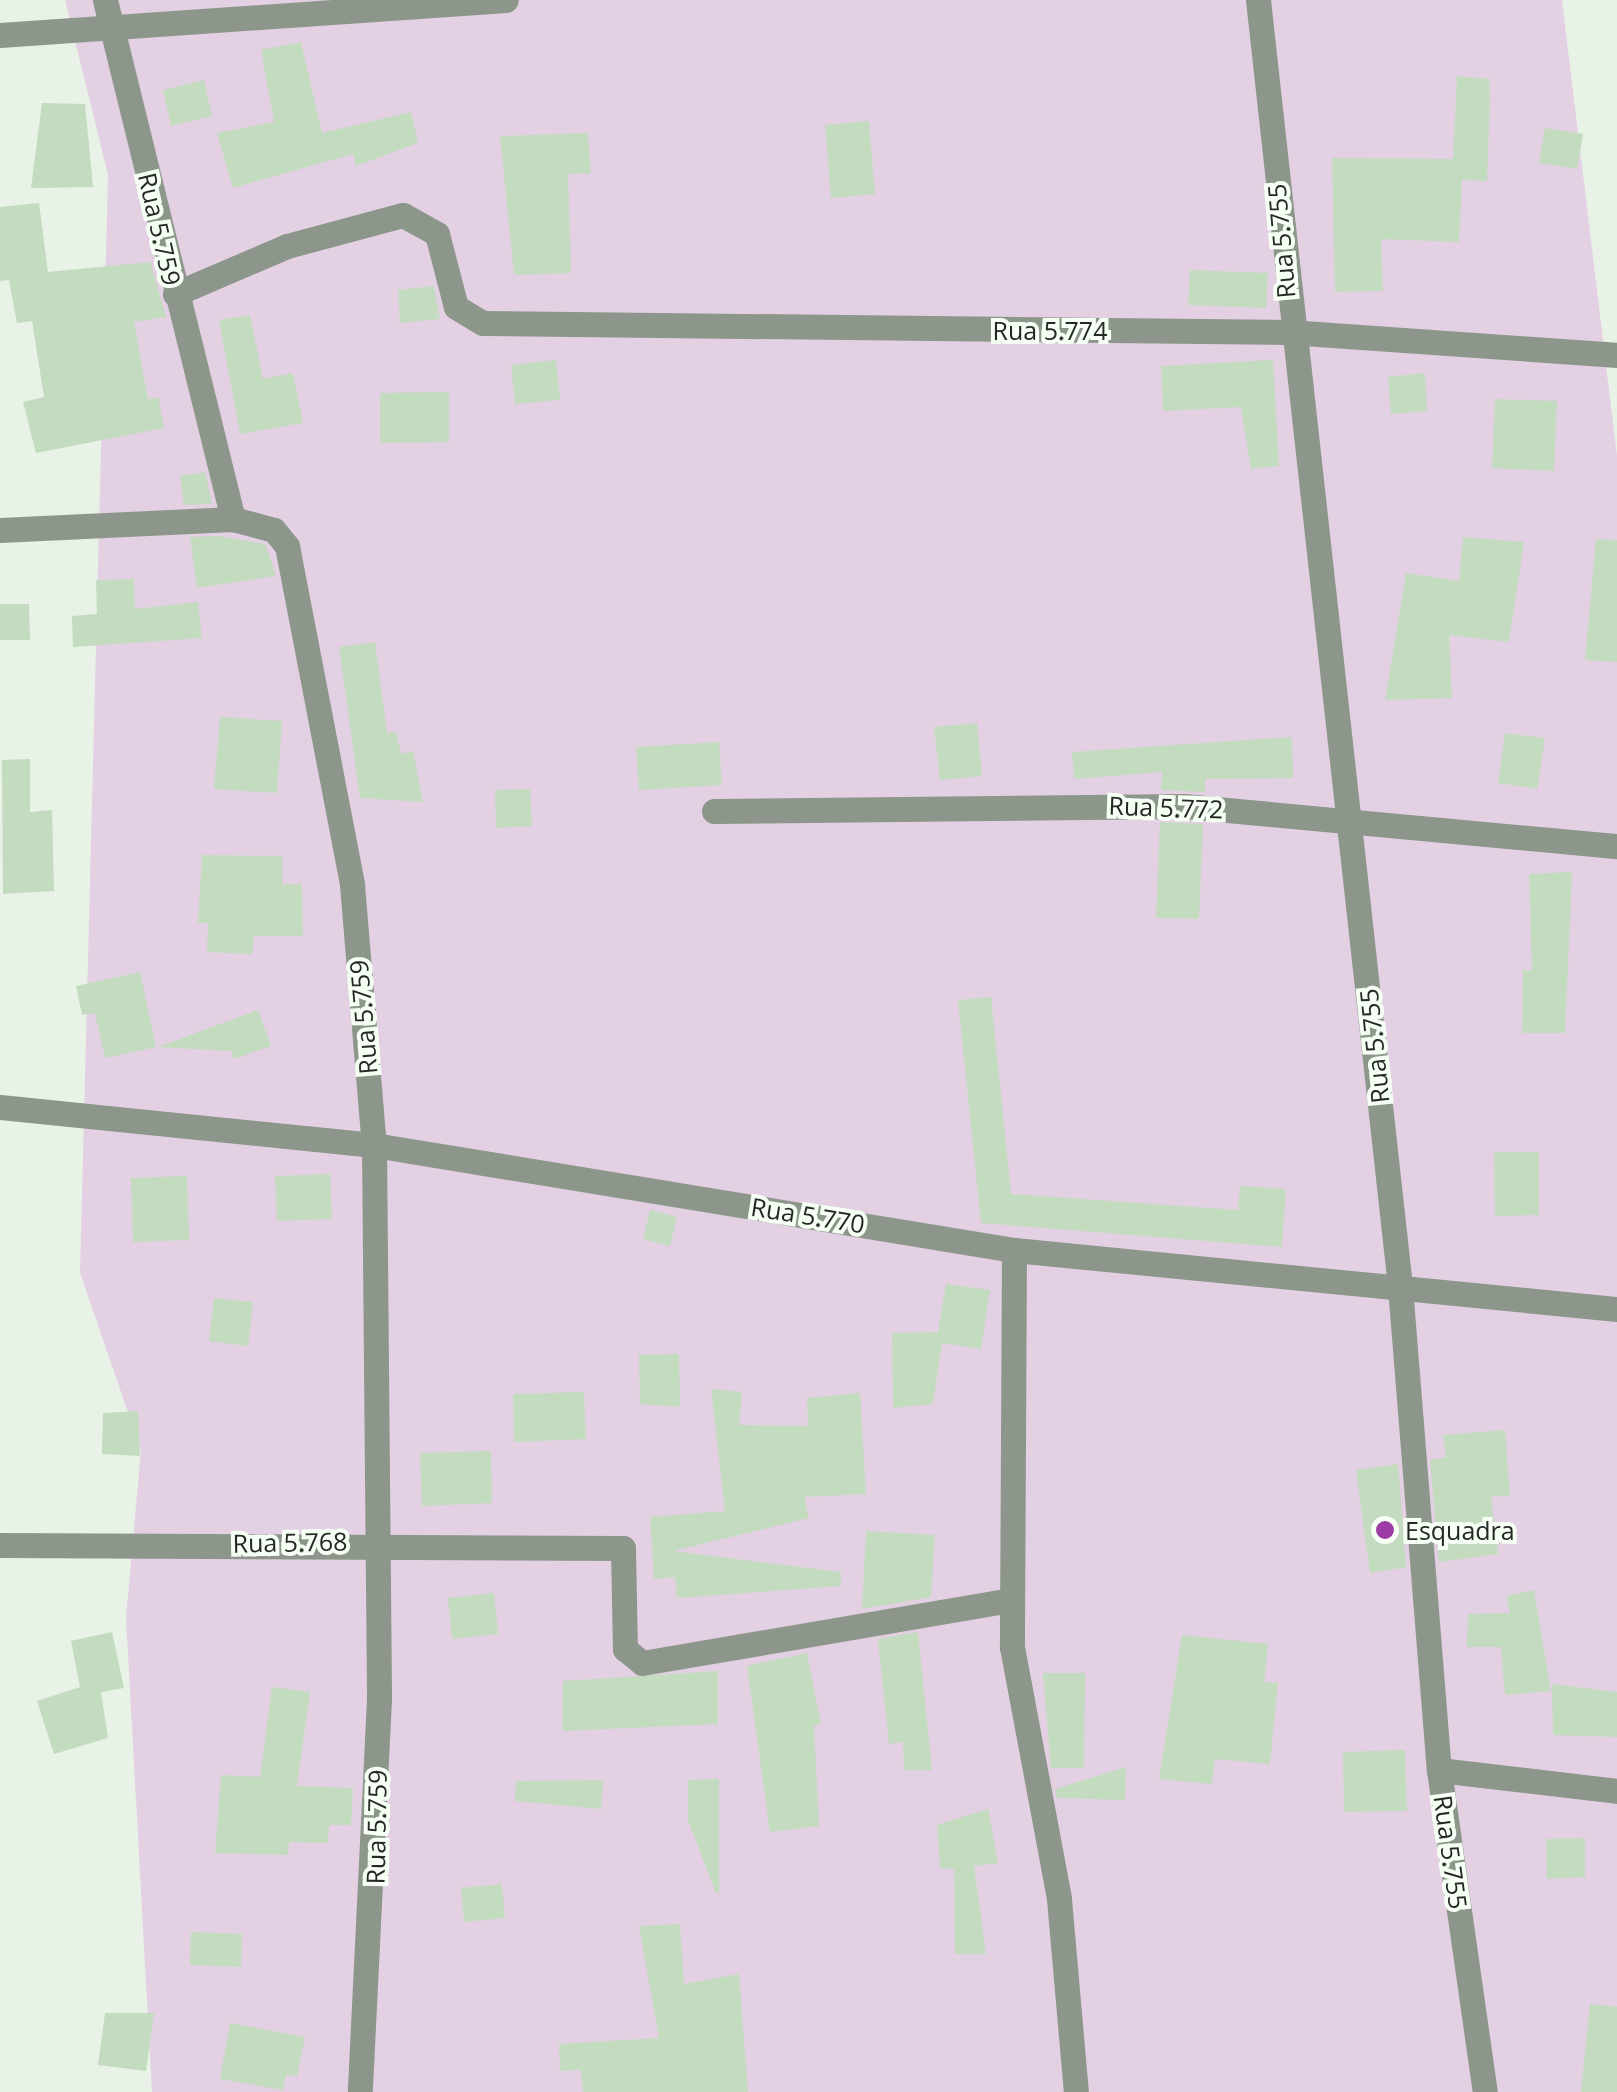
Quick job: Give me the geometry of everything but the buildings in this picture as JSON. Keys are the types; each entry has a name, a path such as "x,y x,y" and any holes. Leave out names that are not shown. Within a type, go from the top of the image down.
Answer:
{"street":[{"name":"Rua 5.759","path":"106,0 110,32 234,519 274,530 287,546 302,608 352,885 374,1145 376,1883 360,2092"},
{"path":"0,35 110,32 506,0"},
{"name":"Rua 5.755","path":"1258,0 1289,332 1351,827 1400,1287 1439,1770 1485,2092"},
{"name":"Rua 5.774","path":"175,294 287,246 403,215 437,234 456,307 483,323 1289,332 1617,355"},
{"path":"0,530 234,519"},
{"name":"Rua 5.772","path":"714,811 1184,806 1351,827 1617,846"},
{"name":"Rua 5.770","path":"0,1108 374,1145 1014,1250 1617,1309"},
{"path":"1014,1250 1011,1600 1059,1899 1076,2092"},
{"name":"Rua 5.768","path":"0,1545 375,1541 580,1546 626,1552 625,1649 642,1664 1011,1600"},
{"path":"1439,1770 1617,1791"}],"shaded area":[{"path":"65,0 1562,0 1617,456 1617,2092 152,2092 126,1618 141,1450 80,1273 108,175"}],"place":[{"name":"Esquadra","path":"1385,1530"}]}
